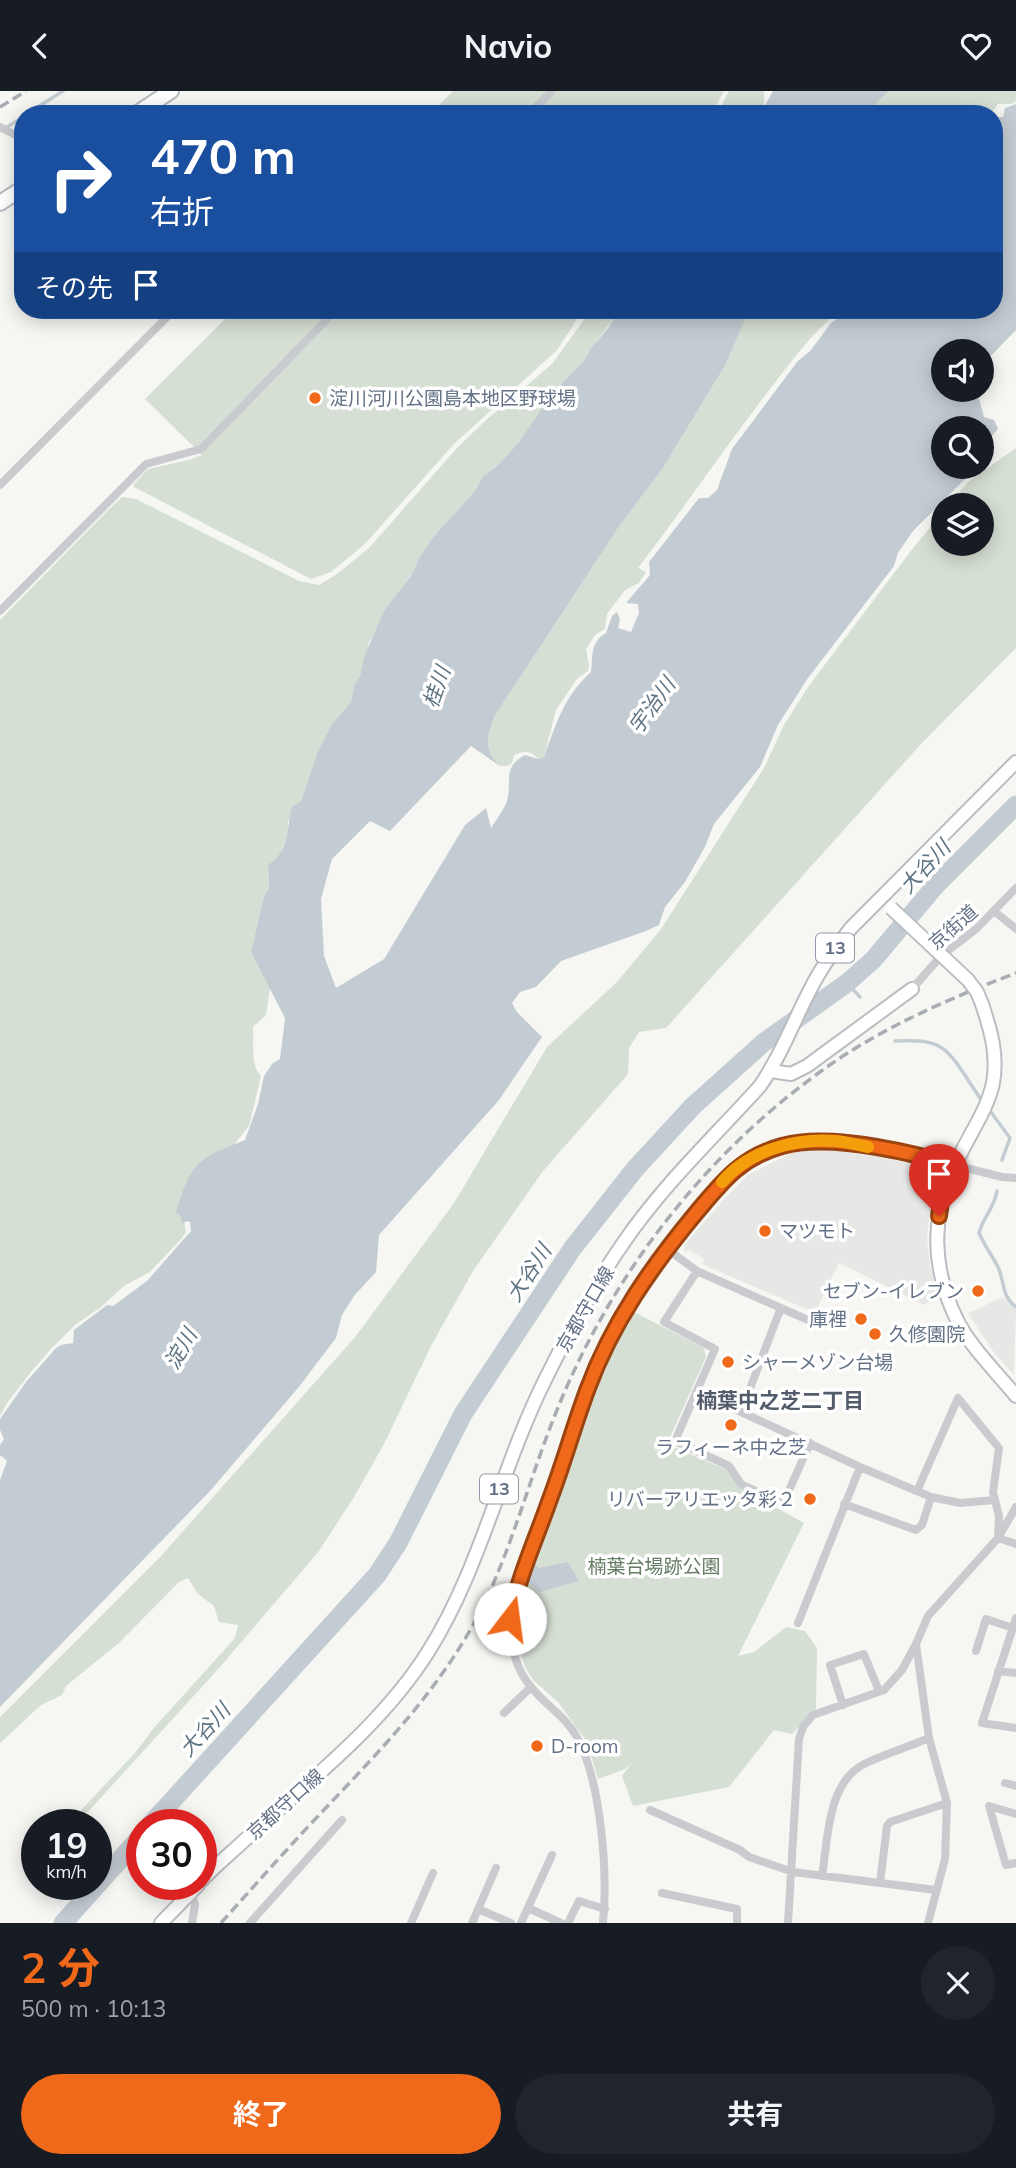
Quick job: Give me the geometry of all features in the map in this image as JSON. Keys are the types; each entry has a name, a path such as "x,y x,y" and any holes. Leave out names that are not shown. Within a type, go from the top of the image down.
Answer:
{"highway":[{"path":"150,105 171,91"}],"main road":[{"name":"京都守口線","path":"217,1867 381,1714 413,1675 450,1614 471,1568 517,1443 545,1380 590,1296 624,1241 659,1197 771,1071 818,975 851,928 886,904 1016,762"},
{"path":"886,904 968,979 977,992 994,1045 993,1084 988,1102 954,1165 941,1201 937,1231 938,1265 945,1293 958,1323 1016,1396"},
{"path":"771,1071 791,1074 807,1066 912,989"},
{"path":"837,1141 926,1157 954,1165"},
{"name":"京都守口線","path":"161,1923 183,1900"}],"street":[{"path":"539,105 552,91"},
{"path":"0,485 165,319"},
{"path":"0,611 146,464 201,449 327,319"},
{"name":"京街道","path":"912,989 941,956 995,911 1016,888"},
{"path":"995,911 1016,929"},
{"path":"603,1923 606,1892 595,1788 577,1736 560,1714 531,1687 519,1666 511,1641 510,1619 515,1595 593,1375 643,1280 728,1175 756,1155 782,1146 807,1141 837,1141"},
{"path":"954,1165 1016,1178"},
{"path":"667,1249 697,1271 780,1310 808,1320"},
{"path":"697,1271 664,1322 715,1349 675,1441 729,1465 741,1485 783,1504 810,1443"},
{"path":"741,1412 780,1310"},
{"path":"696,1392 931,1497 960,1503 995,1500"},
{"path":"917,1491 958,1398 999,1448 993,1492 999,1516 998,1538"},
{"path":"798,1623 860,1467"},
{"path":"844,1504 916,1530 922,1525 931,1497"},
{"path":"788,1923 799,1739 803,1727 813,1715 884,1689 902,1670 928,1616 998,1538 1016,1507"},
{"path":"998,1538 1016,1544"},
{"path":"1016,1618 982,1723 1016,1728"},
{"path":"976,1651 986,1619 1013,1628"},
{"path":"916,1644 929,1738 947,1803 945,1859 928,1923"},
{"path":"843,1705 830,1665 864,1654 879,1691"},
{"path":"998,1671 1016,1673"},
{"path":"504,1713 531,1687"},
{"path":"822,1875 834,1802 842,1783 861,1765 929,1738"},
{"path":"1004,1783 1016,1786"},
{"path":"880,1883 887,1826 890,1822 947,1803"},
{"path":"1016,1814 989,1806 1006,1864 1016,1863"},
{"path":"650,1810 740,1850 749,1857 793,1872 936,1890"},
{"path":"250,1923 342,1820"},
{"path":"522,1923 552,1855"},
{"path":"472,1923 496,1868"},
{"path":"411,1923 433,1873"},
{"path":"662,1893 737,1909 737,1923"},
{"path":"191,1923 196,1900"},
{"path":"568,1923 579,1901 605,1909"},
{"path":"528,1907 561,1923"},
{"path":"478,1909 511,1923"}],"shaded area":[{"path":"833,1147 941,1170 931,1204 927,1237 937,1297 924,1305 839,1263 815,1313 702,1264 704,1259 688,1249 686,1253 684,1251 685,1244 748,1175 791,1153"},
{"path":"1003,1297 1016,1309 1014,1375 995,1354 968,1313"}],"green space":[{"path":"453,91 724,91 716,105 439,105"},
{"path":"729,91 764,91 764,105 722,105"},
{"path":"889,91 1016,91 1016,101 1011,104 874,105"},
{"path":"225,319 577,319 557,350 454,444 365,544 331,572 311,579 134,487 148,469 202,455 145,399"},
{"path":"584,319 612,319 583,362 520,441 498,465 483,476 474,492 433,537 411,576 385,609 369,642 351,702 332,724 318,751 301,801 288,822 288,835 278,859 268,865 269,888 264,896 251,952 270,988 266,1015 253,1027 254,1060 261,1076 249,1126 230,1150 184,1222 186,1232 182,1238 150,1272 124,1286 101,1307 75,1325 31,1372 0,1416 0,620 122,497 136,499 299,581 319,585 369,548 456,449 552,364"},
{"path":"745,319 830,319 773,385 638,568 646,572 639,583 625,590 607,614 605,629 595,635 586,649 588,671 577,679 556,710 544,757 538,759 530,753 521,753 514,755 512,763 500,766 491,754 488,743 494,717 618,528 663,468 726,364"},
{"path":"1016,448 1016,648 921,744 666,1028 639,1032 629,1048 628,1074 543,1171 473,1271 431,1346 384,1444 319,1551 220,1667 91,1809 82,1809 135,1753 153,1729 235,1638 238,1625 219,1622 214,1606 198,1594 188,1578 179,1582 120,1642 66,1686 62,1695 41,1705 0,1743 0,1717 161,1556 356,1336 454,1203 547,1047 617,982 661,929 764,768 784,725 808,687 931,526 931,556 994,556 994,493 959,493 972,479 994,479 994,464"},
{"name":"楠葉台場跡公園","path":"632,1311 704,1348 706,1357 667,1444 727,1470 739,1487 804,1523 738,1656 754,1652 786,1627 805,1631 817,1648 816,1709 792,1734 774,1730 729,1787 633,1806 622,1776 632,1762 625,1769 598,1779 587,1742 558,1702 533,1680 525,1667 514,1621 519,1596 600,1374"}],"water":[{"path":"773,91 889,91 874,105 765,105"},
{"path":"1016,104 1016,330 994,353 994,339 931,339 931,402 980,402 984,416 931,416 931,479 965,479 951,493 931,493 931,513 913,531 898,553 894,566 808,678 778,725 760,767 714,824 705,847 685,882 665,907 659,925 561,961 536,987 520,992 512,1003 517,1012 542,1037 499,1100 379,1235 376,1272 354,1296 342,1315 336,1338 298,1388 211,1490 0,1707 0,1480 7,1461 0,1455 0,1445 4,1439 0,1430 0,1419 26,1382 56,1348 73,1343 74,1330 107,1305 113,1306 147,1281 191,1231 190,1222 182,1223 180,1215 176,1213 186,1183 206,1158 245,1140 258,1104 264,1076 272,1064 280,1059 285,1018 251,952 264,896 269,888 268,865 284,847 292,807 301,801 318,751 332,724 351,702 365,654 385,609 411,576 433,537 474,492 483,476 498,465 520,441 551,395 583,362 614,319 745,319 726,364 663,468 618,528 494,717 488,743 491,754 500,766 471,746 390,831 370,821 332,859 321,899 324,956 336,988 384,959 465,825 486,808 491,828 506,804 510,771 517,760 525,755 538,759 544,757 567,701 591,672 595,645 606,633 612,616 617,612 620,619 618,628 631,632 639,613 638,604 626,603 650,575 649,562 699,498 708,498 717,490 732,449 797,362 811,350 831,323 837,319 1003,319 1005,108"},
{"path":"568,1562 579,1581 539,1592 528,1581 535,1565 539,1568"}],"waterway":[{"path":"41,105 63,91"},
{"path":"4,129 14,123"},
{"name":"大谷川","path":"165,1809 377,1575 398,1543 463,1414 572,1249 635,1169 693,1106 763,1043 847,983 873,960 937,884 1016,805"},
{"path":"847,983 860,997"},
{"path":"895,1041 925,1041 941,1048 955,1061 983,1102"},
{"path":"988,1108 1010,1138 1002,1160"},
{"path":"997,1191 979,1233 998,1267 1008,1298 1016,1307"},
{"name":"大谷川","path":"63,1923 126,1853"}],"railway":[{"path":"0,107 26,91"},
{"path":"221,1923 422,1701 457,1651 498,1573 557,1410 580,1358 639,1258 673,1212 711,1168 752,1127 796,1090 843,1056 884,1031 927,1010 1016,973"}],"slow traffic":[{"path":"722,1182 756,1155 782,1146 807,1141 837,1141 868,1147"}],"place":[{"name":"淀川河川公園島本地区野球場","path":"315,398"},
{"name":"マツモト","path":"765,1231"},
{"name":"セブン-イレブン","path":"978,1291"},
{"name":"庫裡","path":"861,1319"},
{"name":"久修園院","path":"875,1334"},
{"name":"シャーメゾン台場","path":"728,1362"},
{"name":"ラフィーネ中之芝","path":"731,1425"},
{"name":"リバーアリエッタ彩２","path":"810,1499"},
{"name":"D-room","path":"537,1746"}],"district":[{"name":"楠葉中之芝二丁目","path":"780,1401"}],"route":[{"path":"510,1619 515,1595 588,1387 604,1352 643,1280 728,1175 756,1155 807,1141 837,1141 926,1157 954,1165 941,1201 939,1216"}],"water label":[{"name":"桂川","path":"437,687"},
{"name":"宇治川","path":"652,706"},
{"name":"淀川","path":"181,1349"}]}
